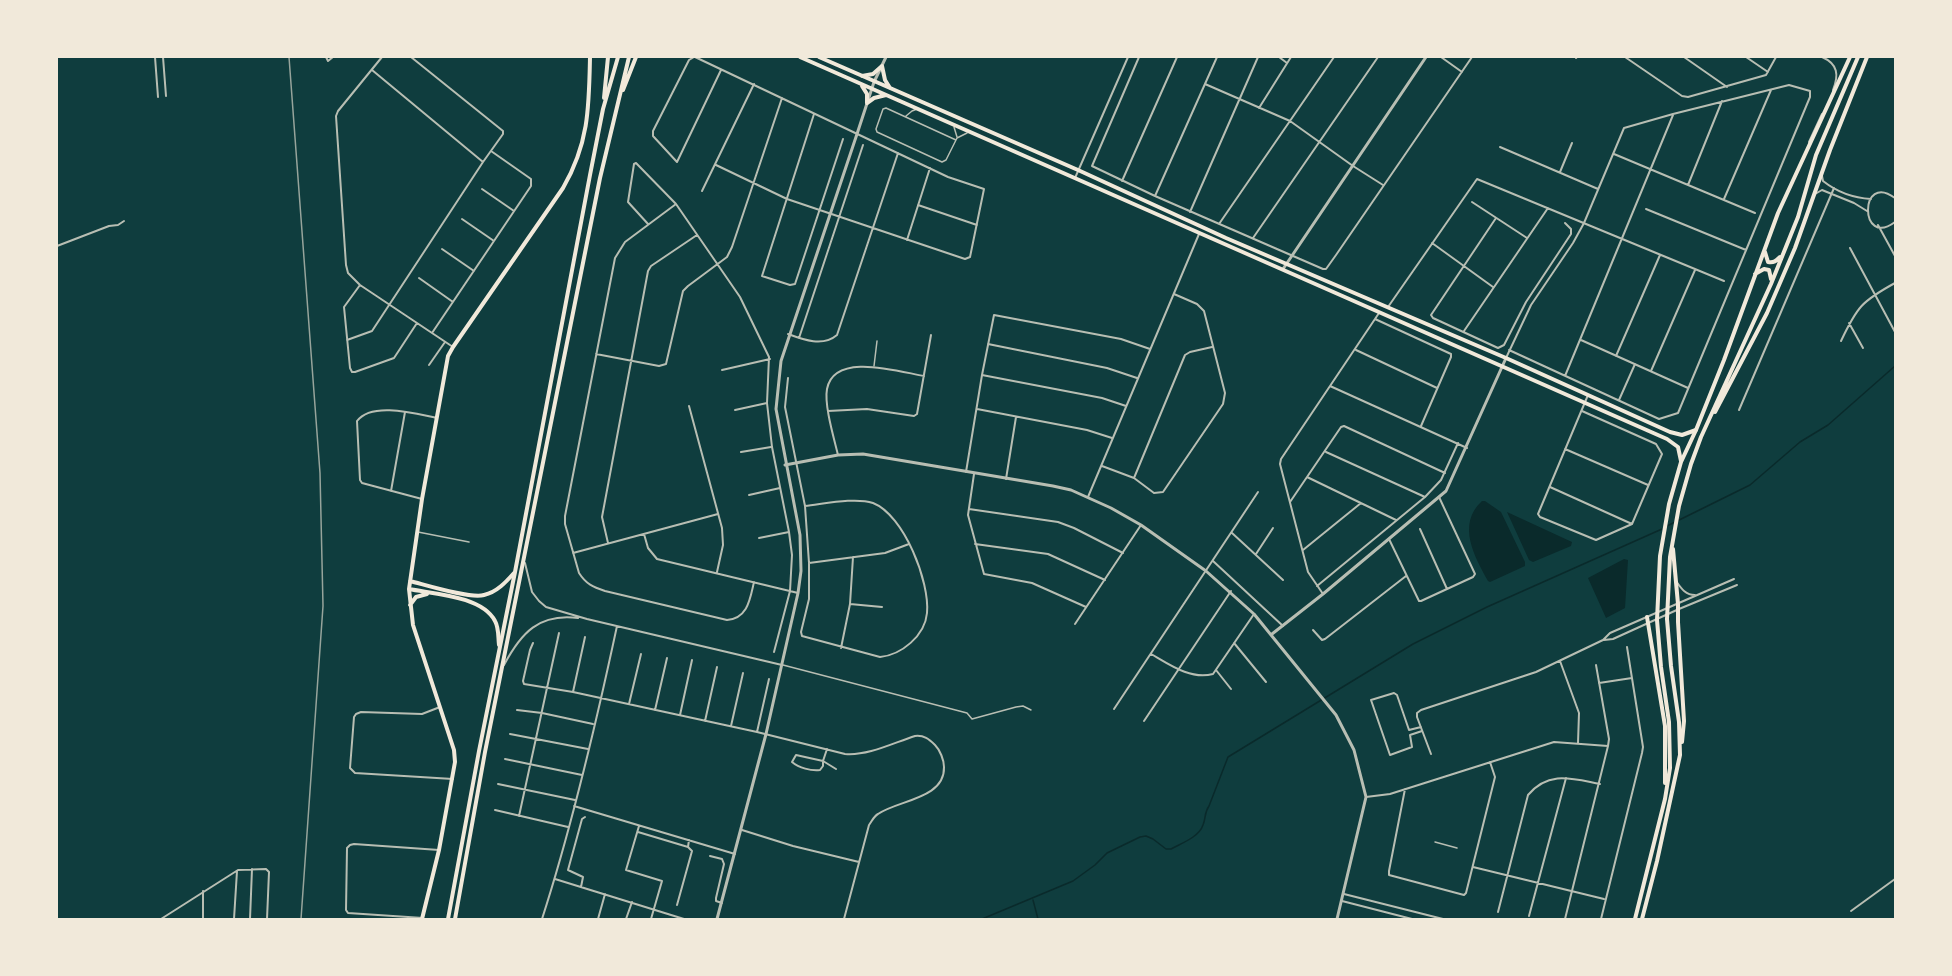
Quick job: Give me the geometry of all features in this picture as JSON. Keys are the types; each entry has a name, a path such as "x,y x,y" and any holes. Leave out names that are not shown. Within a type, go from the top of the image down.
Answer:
{"main road":[{"path":"422,919 439,850 455,762 454,750 413,625 409,589 422,499 448,356 573,171 586,127 590,57"},
{"path":"448,919 603,109 608,57"},
{"path":"603,109 618,57"},
{"path":"455,919 600,177 629,57"},
{"path":"619,102 637,57"},
{"path":"800,57 887,95 906,111 917,109 1075,177 1282,271 1667,439 1678,447 1681,462"},
{"path":"819,57 1670,432 1682,435 1696,430"},
{"path":"1635,919 1665,799 1670,768 1669,722 1657,620 1660,556 1667,517 1681,462 1696,430 1764,249 1850,57"},
{"path":"1680,755 1679,722 1667,620 1670,557 1677,514 1691,464 1771,284 1798,217 1816,155 1858,57"},
{"path":"1707,425 1767,313 1795,248 1867,57"},
{"path":"862,76 873,74 882,66 885,80 891,89"},
{"path":"860,83 866,89 867,103"},
{"path":"867,103 874,98 887,95"},
{"path":"1764,249 1765,258 1772,262 1777,261 1784,252"},
{"path":"1754,275 1761,270 1769,270 1771,284"},
{"path":"1642,919 1658,861 1680,755 1684,722 1679,606 1672,542"},
{"path":"410,581 483,596 501,587 515,572"},
{"path":"409,589 469,600 479,605 495,620 499,647"},
{"path":"410,605 416,597 431,594"},
{"path":"1648,620 1665,726 1665,799"}],"street":[{"path":"155,57 158,97"},
{"path":"163,57 166,96"},
{"path":"326,57 330,61 333,57"},
{"path":"382,57 338,111 335,122 346,265 348,273 360,285 453,346"},
{"path":"347,340 372,331 503,133 411,57"},
{"path":"716,165 787,199 965,259 970,257 984,191 982,188 948,177 754,84 722,69 695,57 689,60 653,131 653,136 677,162 722,69"},
{"path":"717,919 766,734 801,571 800,536 776,409 781,361 788,334 856,134 874,82 886,57"},
{"path":"1075,177 1128,57"},
{"path":"1138,57 1091,165 1190,212 1323,269 1326,269 1472,57"},
{"path":"1122,181 1177,57"},
{"path":"1155,196 1216,57"},
{"path":"1190,212 1258,57"},
{"path":"1279,57 1287,63"},
{"path":"1259,108 1291,57"},
{"path":"1219,224 1334,57"},
{"path":"1253,238 1378,57"},
{"path":"1282,271 1285,263 1426,57"},
{"path":"1442,57 1462,72"},
{"path":"1625,57 1684,96 1764,76 1776,57"},
{"path":"1684,57 1727,87"},
{"path":"1746,57 1768,72"},
{"path":"1807,150 1810,137 1837,78 1834,64 1822,57"},
{"path":"371,69 483,162"},
{"path":"702,191 754,84"},
{"path":"1205,84 1290,121 1383,185"},
{"path":"1272,634 1323,594 1450,486 1509,350 1531,305 1584,223 1624,128 1789,85 1810,91 1811,94 1678,413 1659,419 1509,350"},
{"path":"1724,199 1771,90"},
{"path":"596,354 665,366 683,291 727,257 732,247 782,98"},
{"path":"1688,185 1722,101"},
{"path":"814,114 762,276 795,284 843,139"},
{"path":"1565,376 1673,114"},
{"path":"1560,172 1572,143"},
{"path":"799,338 863,145"},
{"path":"1500,147 1599,189"},
{"path":"432,333 531,186 532,181 491,151"},
{"path":"788,334 813,342 829,340 837,335 898,153"},
{"path":"1613,153 1755,213"},
{"path":"648,224 628,202 636,163 676,204 698,235 740,297 770,359 767,403 772,447 792,555 790,591 774,652"},
{"path":"907,240 930,168"},
{"path":"1822,173 1823,181 1856,198 1871,199 1883,193 1895,198"},
{"path":"1388,308 1476,179 1724,281"},
{"path":"1739,410 1834,188"},
{"path":"482,189 514,211"},
{"path":"1814,195 1822,190 1854,202 1867,211"},
{"path":"1871,199 1867,211 1870,220 1878,225 1887,226 1895,222"},
{"path":"1472,202 1527,238"},
{"path":"676,204 625,242 615,258 565,524 579,573 593,587 727,620 744,614 754,582"},
{"path":"918,205 977,225"},
{"path":"1464,332 1548,208"},
{"path":"1646,209 1746,250"},
{"path":"1496,218 1431,317 1498,348 1503,347 1526,303 1571,234 1571,229 1565,223"},
{"path":"462,219 494,241"},
{"path":"57,246 124,221"},
{"path":"1878,225 1895,256"},
{"path":"1885,238 1887,226"},
{"path":"1088,497 1199,234"},
{"path":"608,543 602,517 648,271 651,266 698,235"},
{"path":"1432,243 1493,287"},
{"path":"442,249 474,271"},
{"path":"1850,249 1895,332"},
{"path":"1616,356 1660,255"},
{"path":"1652,371 1695,270"},
{"path":"419,278 453,302"},
{"path":"1841,341 1859,307 1875,294 1895,283"},
{"path":"360,285 344,307 352,372 394,358 417,323"},
{"path":"1102,466 1134,478 1154,493 1163,492 1223,404 1225,393 1201,307 1174,294"},
{"path":"1323,594 1308,572 1280,464 1281,459 1378,313"},
{"path":"966,472 994,315 1121,339 1150,349"},
{"path":"1375,320 1451,354 1421,426"},
{"path":"1849,323 1863,348"},
{"path":"828,411 867,410 911,416 917,414 931,335"},
{"path":"1580,340 1688,387"},
{"path":"429,364 446,342"},
{"path":"988,344 1107,368 1137,378"},
{"path":"1134,478 1185,355 1212,347"},
{"path":"1355,350 1437,388"},
{"path":"722,370 770,359"},
{"path":"1618,400 1635,364"},
{"path":"838,455 828,411 827,390 835,375 850,368 874,367 924,376"},
{"path":"982,375 1102,398 1126,406"},
{"path":"788,378 785,407 805,506 809,563 809,599 802,636 880,657 891,656 908,645 921,630 927,613 924,588 910,544 900,526 889,514 870,502 805,506"},
{"path":"1330,386 1467,448"},
{"path":"1582,411 1656,444 1662,454 1632,524 1596,540 1539,516 1588,395"},
{"path":"735,410 767,403"},
{"path":"689,406 722,528 723,545 717,573"},
{"path":"422,499 362,483 357,425 359,418 387,409 437,418"},
{"path":"977,409 1087,430 1113,438"},
{"path":"391,491 405,412"},
{"path":"1006,479 1016,417"},
{"path":"1290,502 1341,427 1344,426 1445,473"},
{"path":"1317,586 1425,497 1442,480 1458,443"},
{"path":"741,452 772,447"},
{"path":"1566,449 1648,485"},
{"path":"1325,452 1425,497"},
{"path":"785,465 838,455 863,454 1053,486 1088,497 1141,525 1231,591 1272,634 1336,715 1354,750 1366,798 1337,919"},
{"path":"974,474 969,520 984,574 1032,583 1086,607"},
{"path":"1307,477 1396,520"},
{"path":"1549,487 1632,524"},
{"path":"749,495 780,488"},
{"path":"1114,709 1258,492"},
{"path":"1389,539 1419,601 1475,575 1439,497"},
{"path":"1303,550 1360,503"},
{"path":"969,509 1058,522 1123,553"},
{"path":"573,553 718,514"},
{"path":"1075,624 1141,525"},
{"path":"1256,554 1273,528"},
{"path":"1420,529 1447,589"},
{"path":"759,538 789,532"},
{"path":"1232,533 1283,580"},
{"path":"644,534 648,548 657,559 798,593"},
{"path":"809,563 890,552 910,544"},
{"path":"975,544 1048,554 1105,580"},
{"path":"841,648 850,604 853,557"},
{"path":"524,559 530,586 542,605 587,619 782,665"},
{"path":"1214,561 1283,626"},
{"path":"1313,630 1322,640 1325,639 1406,576"},
{"path":"1679,606 1697,595 1734,579"},
{"path":"1676,581 1688,594 1697,595"},
{"path":"1603,640 1613,639 1679,606 1737,585"},
{"path":"1144,721 1231,591"},
{"path":"850,604 882,608"},
{"path":"1152,654 1178,670 1208,676 1214,674 1254,614"},
{"path":"502,670 513,649 527,632 541,621 558,616 587,619"},
{"path":"1431,754 1417,713 1421,710 1536,672 1603,640 1610,633 1648,620"},
{"path":"542,919 576,800 602,698 617,626"},
{"path":"519,816 559,633"},
{"path":"573,692 585,637"},
{"path":"533,643 523,682 856,755 922,735 938,748 945,764 941,781 928,793 885,810 873,818 869,825 844,919"},
{"path":"1234,643 1266,682"},
{"path":"1601,919 1642,753 1627,647"},
{"path":"628,704 641,654"},
{"path":"655,710 667,658"},
{"path":"680,716 692,660"},
{"path":"1560,661 1579,713 1578,743"},
{"path":"1565,919 1600,784 1609,739 1596,665"},
{"path":"705,721 717,667"},
{"path":"1216,670 1231,689"},
{"path":"731,726 743,673"},
{"path":"1599,683 1632,678"},
{"path":"757,732 769,679"},
{"path":"1396,693 1409,730 1421,729 1410,735 1413,747 1390,755 1371,699 1396,693"},
{"path":"440,707 422,714 361,712 356,714 350,768 355,773 453,779"},
{"path":"517,710 594,724"},
{"path":"510,734 588,749"},
{"path":"1366,798 1406,789 1554,742 1608,746"},
{"path":"826,749 823,761 823,766 820,770 798,766 792,762 793,758 800,755 823,761 836,769"},
{"path":"505,759 582,775"},
{"path":"1406,789 1389,875 1464,895 1495,777 1491,762"},
{"path":"1498,912 1528,795 1536,786 1548,780 1566,778 1600,784"},
{"path":"1529,916 1566,778"},
{"path":"498,784 576,800"},
{"path":"574,806 735,854"},
{"path":"495,810 568,827"},
{"path":"581,887 584,877 568,870 575,840 582,819 585,818"},
{"path":"639,826 626,870 662,881 651,919"},
{"path":"742,830 793,846 859,862"},
{"path":"638,832 687,847 692,851 677,904"},
{"path":"565,838 575,840"},
{"path":"687,847 689,840"},
{"path":"422,919 348,913 346,910 347,848 354,844 439,850"},
{"path":"710,856 722,860 724,864 716,898 716,901 722,903"},
{"path":"1473,867 1605,899"},
{"path":"250,919 252,869"},
{"path":"161,919 238,870 266,869 269,871 267,919"},
{"path":"234,919 238,870"},
{"path":"555,879 683,919"},
{"path":"1851,911 1895,879"},
{"path":"203,891 203,919"},
{"path":"598,919 605,894"},
{"path":"1344,894 1443,919"},
{"path":"1342,901 1412,919"},
{"path":"626,919 632,902"}],"lane":[{"path":"917,109 906,111 884,108 876,130 942,162 946,160 956,139 956,130 951,124"},
{"path":"906,111 956,139"},
{"path":"956,139 969,132"},
{"path":"874,367 877,340"},
{"path":"417,532 470,542"},
{"path":"782,665 967,713 972,719 1016,707 1023,706 1031,710"},
{"path":"1436,842 1457,848"}],"water":[{"path":"1482,501 1501,512 1525,562 1525,566 1490,582 1474,551 1469,531 1474,510"},
{"path":"1507,512 1572,542 1571,546 1533,562 1529,560"},
{"path":"1624,559 1628,560 1625,608 1606,618 1588,578"}],"waterway":[{"path":"1667,526 1750,485 1800,442 1828,425 1895,366"},
{"path":"982,919 1073,881 1107,853 1140,837 1146,836 1153,839 1166,849 1171,849 1190,839 1203,825 1206,811 1228,757 1413,644 1487,607 1662,529"},
{"path":"1033,900 1038,919"}],"railway":[{"path":"289,57 320,473 323,606 301,919"}]}
